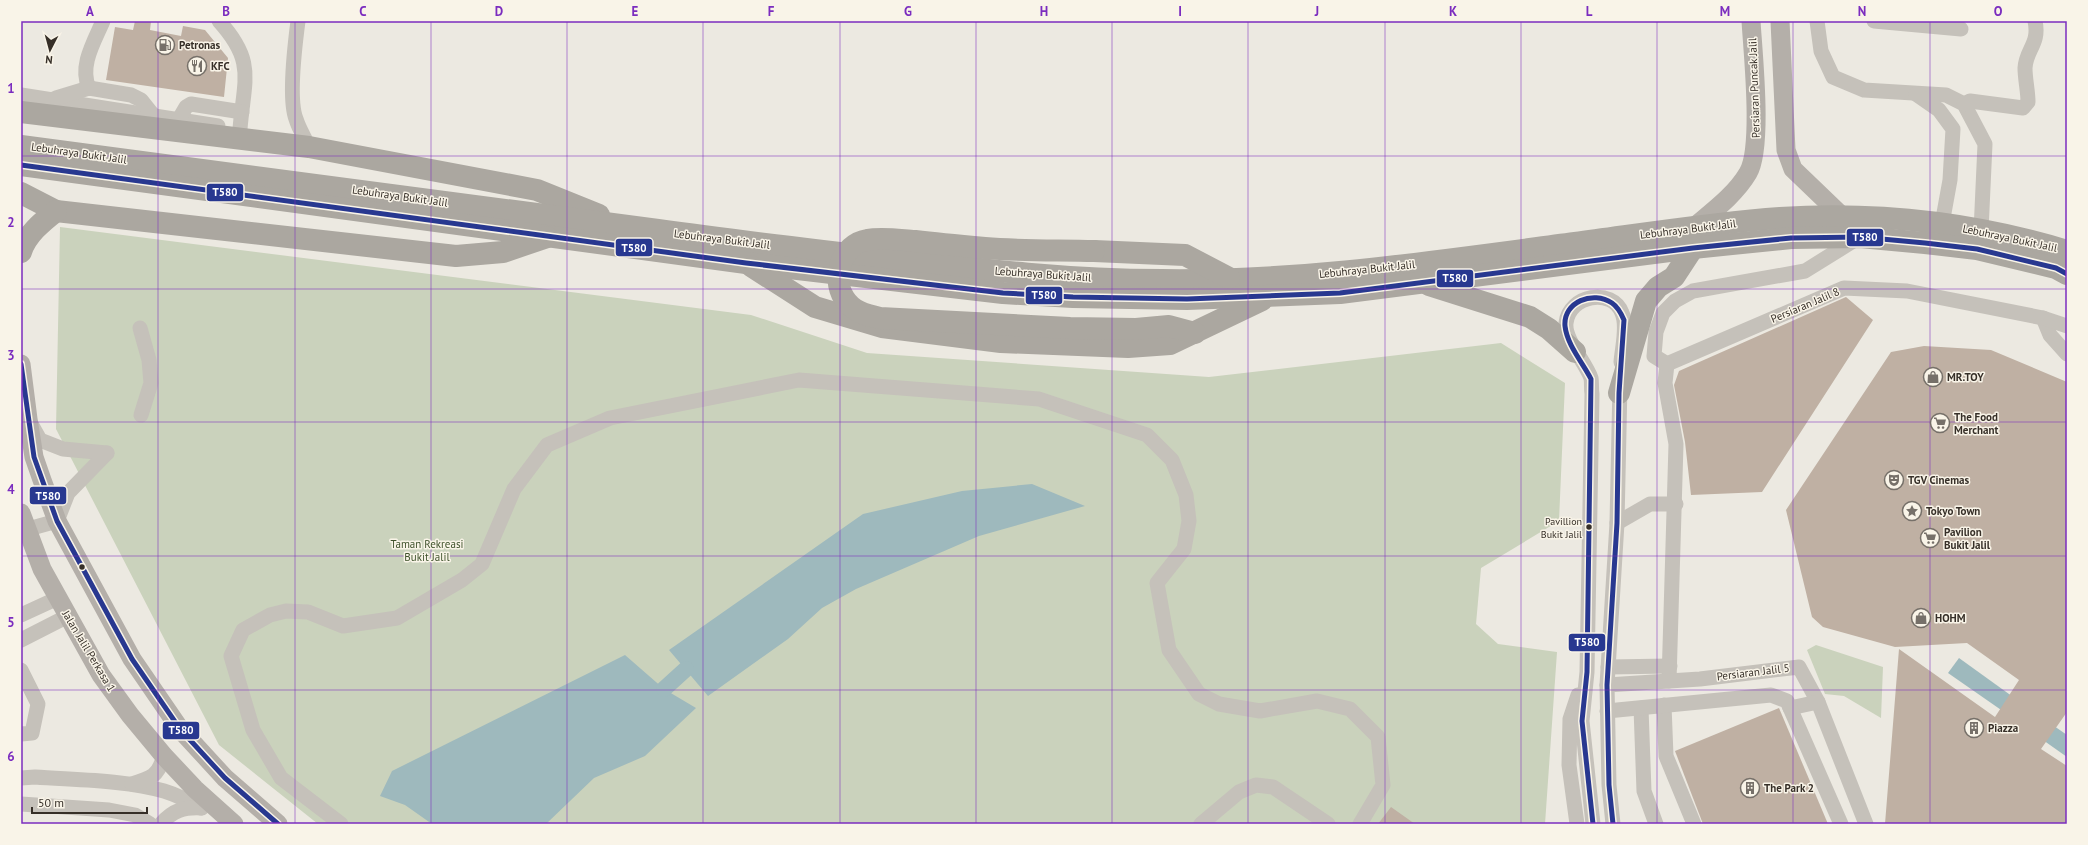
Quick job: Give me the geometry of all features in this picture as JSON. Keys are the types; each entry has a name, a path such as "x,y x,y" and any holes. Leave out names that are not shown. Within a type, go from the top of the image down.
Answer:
{"highway":[{"path":"21,112 51,107 275,143 309,147 538,190 628,226"},
{"path":"21,132 51,107"},
{"name":"Lebuhraya Bukit Jalil","path":"21,146 628,226 1007,273 1163,280 1231,279 1337,273 1694,238 1860,236 1977,249 2056,268 2067,274"},
{"name":"Lebuhraya Bukit Jalil","path":"21,165 746,263 1004,293 1065,297 1187,299 1340,293 1423,283 1694,238 1780,218 1842,216 1892,218 1942,224 1981,231 2067,251"},
{"path":"21,193 56,211 456,256 503,252 550,236"},
{"path":"21,252 27,240 41,223 56,211"},
{"path":"1619,393 1646,301 1658,287 1674,277 1694,238"},
{"path":"1195,333 1169,326 1136,329 1070,328 880,318 865,315 852,308 844,297 839,283 844,256 851,247 866,240 898,240 998,249 1185,255 1231,279"},
{"path":"746,263 815,307 882,327 918,333 1001,342 1128,347 1170,344 1268,297"},
{"path":"1423,283 1530,317 1548,329 1575,352"}],"main road":[{"name":"Persiaran Puncak Jalil","path":"1694,238 1749,172 1755,151 1751,21"},
{"path":"1780,21 1786,150 1793,169 1842,216"},
{"path":"21,364 34,457 57,521 132,659 180,729 225,778 278,824"},
{"name":"Jalan Jalil Perkasa 1","path":"23,524 42,569 101,674 130,715 164,756 194,789 229,820"}],"street":[{"path":"89,88 85,80 84,71 103,21"},
{"path":"219,21 234,37 243,54 246,74 240,129"},
{"path":"298,21 294,52 293,107 296,119 309,147"},
{"path":"1817,21 1821,51 1833,77 1864,90 1946,95 1964,104 1985,144 1981,231"},
{"path":"1874,21 1961,29"},
{"path":"1964,104 1970,101 2023,108 2028,102 2025,69 2027,56 2036,41 2035,21"},
{"path":"51,107 89,88 131,95 141,100 153,115"},
{"path":"1915,94 1939,110 1953,129 1950,180 1942,224"},
{"path":"21,95 51,107 153,115 240,129 275,143"},
{"path":"179,119 186,107 191,104 242,112"},
{"path":"1669,681 1676,504 1676,444 1666,383 1667,364 1654,356 1656,332 1663,313 1675,301 1693,291 1805,271 1860,236"},
{"name":"Persiaran Jalil 8","path":"1667,364 1844,288 1907,291 2043,318 2067,326"},
{"path":"1593,824 1582,721 1587,672 1592,394 1591,379 1575,352 1565,325 1568,314 1574,305 1586,298 1595,297 1605,298 1616,305 1622,312 1624,320 1619,393 1617,523 1607,685 1608,785 1613,824"},
{"path":"2043,318 2050,335 2067,354"},
{"path":"140,328 149,360 151,384 141,415"},
{"path":"341,824 281,778 253,730 231,656 243,630 270,615 286,612 308,612 343,626 397,618 462,580 482,564 514,489 547,445 610,418 799,380 1039,399 1147,435 1172,460 1186,495 1189,521 1184,549 1157,583 1169,650 1199,694 1219,704 1260,711 1317,701 1350,709 1378,737 1383,785 1360,824"},
{"path":"23,524 57,521 68,493 107,453 64,449 40,440 28,419"},
{"path":"1617,523 1650,504 1676,504"},
{"path":"21,615 58,598"},
{"path":"21,640 68,616"},
{"path":"1608,666 1670,666"},
{"name":"Persiaran Jalil 5","path":"1607,685 1669,681 1799,667 1818,702 1866,824"},
{"path":"21,670 38,704 32,732 21,734"},
{"path":"1577,824 1569,765 1570,719 1587,672"},
{"path":"1607,711 1771,695 1787,701 1841,824"},
{"path":"1790,708 1818,702"},
{"path":"1664,705 1666,756 1694,824"},
{"path":"1641,708 1644,791 1656,824"},
{"path":"129,785 150,778 160,770 164,756"},
{"path":"21,778 35,777 129,785 163,791 182,798 229,820"},
{"path":"1201,824 1239,792 1256,785 1273,787 1328,824"},
{"path":"21,804 109,810 135,815 150,824"},
{"path":"161,824 170,814 183,809 201,808"}],"green space":[{"name":"Taman Rekreasi Bukit Jalil","path":"60,227 751,315 867,353 1209,377 1501,343 1565,383 1559,521 1481,568 1476,624 1498,644 1557,652 1545,824 318,824 219,745 56,429"},
{"path":"1816,645 1883,667 1881,718 1844,696 1825,694 1807,650"}],"water":[{"path":"1032,484 1085,506 979,536 856,589 822,608 788,639 708,696 669,650 863,514 962,491"},
{"path":"625,655 664,689 696,708 645,756 594,778 546,824 432,824 405,805 380,796 392,771"},
{"path":"1959,658 2027,707 2017,721 1948,673"},
{"path":"2044,719 2067,735 2067,757 2033,733"}],"building":[{"path":"135,21 151,21 150,30 181,36 183,26 205,30 228,58 224,97 106,80 115,27 133,30"},
{"path":"1846,297 1873,320 1762,492 1691,495 1685,442 1674,385 1679,371"},
{"name":"Pavilion Bukit Jalil","path":"1924,346 1991,350 2067,382 2067,712 2041,749 2067,766 2067,824 1885,824 1899,649 1995,717 2019,680 1967,643 1895,647 1823,627 1812,617 1786,510 1891,352"},
{"name":"The Park 2","path":"1779,708 1828,824 1703,824 1675,751"},
{"path":"1391,807 1415,824 1378,824"}],"waterway":[{"path":"664,689 686,669"}],"transit line":[{"name":"T580","path":"21,165 746,263 1003,293 1073,297 1187,299 1340,293 1693,248 1791,238 1860,237 1977,249 2056,268 2067,274"},
{"name":"T580","path":"1593,824 1582,721 1587,672 1591,379 1572,347 1566,333 1565,326 1569,310 1574,305 1588,298 1604,299 1612,303 1619,310 1624,320 1619,393 1617,523 1607,685 1609,785 1613,824"},
{"name":"T580","path":"21,364 34,457 57,521 132,659 180,729 225,778 278,824"}],"place":[{"name":"Petronas","path":"165,45"},
{"name":"KFC","path":"197,66"},
{"name":"MR.TOY","path":"1933,377"},
{"name":"The Food Merchant","path":"1940,423"},
{"name":"TGV Cinemas","path":"1894,480"},
{"name":"Tokyo Town","path":"1912,511"},
{"name":"Pavillion Bukit Jalil","path":"1589,527"},
{"name":"Pavilion Bukit Jalil","path":"1930,538"},
{"name":"HOHM","path":"1921,618"},
{"name":"Piazza","path":"1974,728"},
{"name":"The Park 2","path":"1750,788"}]}
